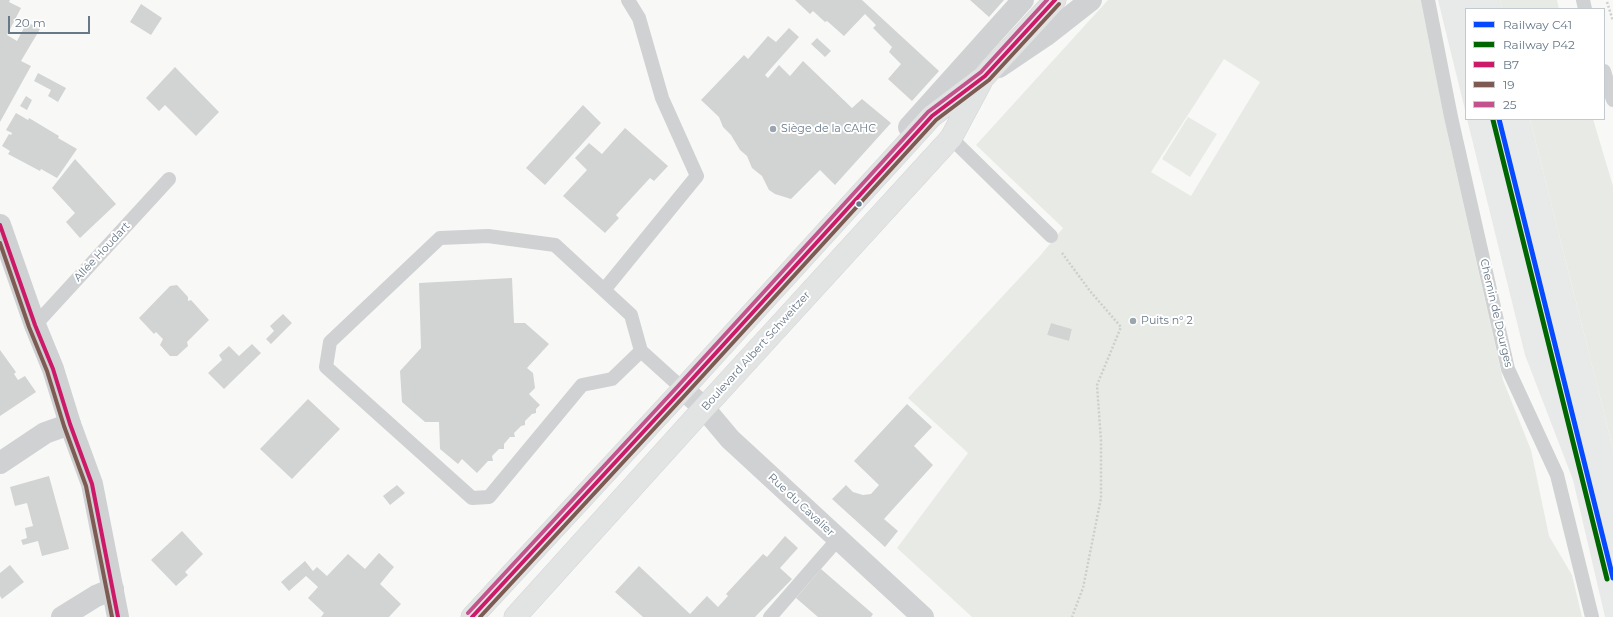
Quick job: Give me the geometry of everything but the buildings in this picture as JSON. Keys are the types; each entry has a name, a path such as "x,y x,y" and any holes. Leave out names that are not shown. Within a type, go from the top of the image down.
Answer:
{"main road":[{"name":"Boulevard Albert Schweitzer","path":"472,617 683,390 893,157 932,116 985,76 1055,0"},
{"name":"Boulevard Albert Schweitzer","path":"515,617 951,138 985,76"}],"street":[{"name":"Boulevard Albert Schweitzer","path":"893,157 894,142 1023,0"},
{"name":"Boulevard Albert Schweitzer","path":"985,76 1045,36 1091,0"},
{"path":"0,225 35,325 53,369 70,424 92,484 118,617"},
{"name":"Rue du Cavalier","path":"683,390 704,408 730,439 923,617"},
{"path":"0,463 45,433 70,424"},
{"path":"62,617 96,596 113,589"}],"lane":[{"path":"604,290 697,176 662,98 639,18 628,0"},
{"name":"Chemin de Dourges","path":"1428,0 1451,117 1508,369 1557,475 1592,617"},
{"path":"1605,74 1613,100"},
{"path":"951,138 1051,236"},
{"name":"Allée Houdart","path":"35,325 170,179"},
{"path":"641,351 612,379 582,385 489,497 472,498 326,367 330,342 440,238 488,236 555,245 631,315 641,351 683,390"},
{"path":"770,617 838,539"}],"path":[{"path":"1607,0 1613,21"},
{"path":"1051,236 1090,291 1122,327 1097,385 1101,441 1101,498 1083,588 1072,617"}],"shaded area":[{"path":"1108,0 1422,0 1445,122 1503,380 1531,450 1549,536 1572,575 1582,617 972,617 897,548 968,453 908,398 1039,257 1063,228 976,145","holes":["1224,59 1260,82 1191,196 1151,172","1051,323 1072,329 1069,341 1047,335"]},
{"path":"1438,0 1500,0 1502,8 1465,8 1465,110"},
{"path":"1500,0 1557,0 1559,8 1502,8"},
{"path":"1188,117 1217,134 1190,177 1162,159"},
{"path":"1467,120 1530,120 1613,449 1613,617 1605,617 1573,480 1525,355"},
{"path":"1530,120 1593,120 1613,186 1613,449"}],"rail line":[{"name":"P42","path":"1493,120 1607,579"},
{"name":"C41","path":"1499,120 1613,578"}],"transit line":[{"name":"25","path":"468,613 679,385 928,112 981,72 1047,0"},
{"name":"B7","path":"472,617 683,389 932,116 985,76 1055,0"},
{"name":"19","path":"480,617 936,120 989,80 1059,4"},
{"name":"B7","path":"0,225 35,325 53,369 70,424 92,484 118,617"},
{"name":"19","path":"0,243 29,327 47,371 64,426 86,486 112,617"}],"place":[{"name":"Siège de la CAHC","path":"773,129"},
{"name":"Puits n° 2","path":"1133,321"}]}
